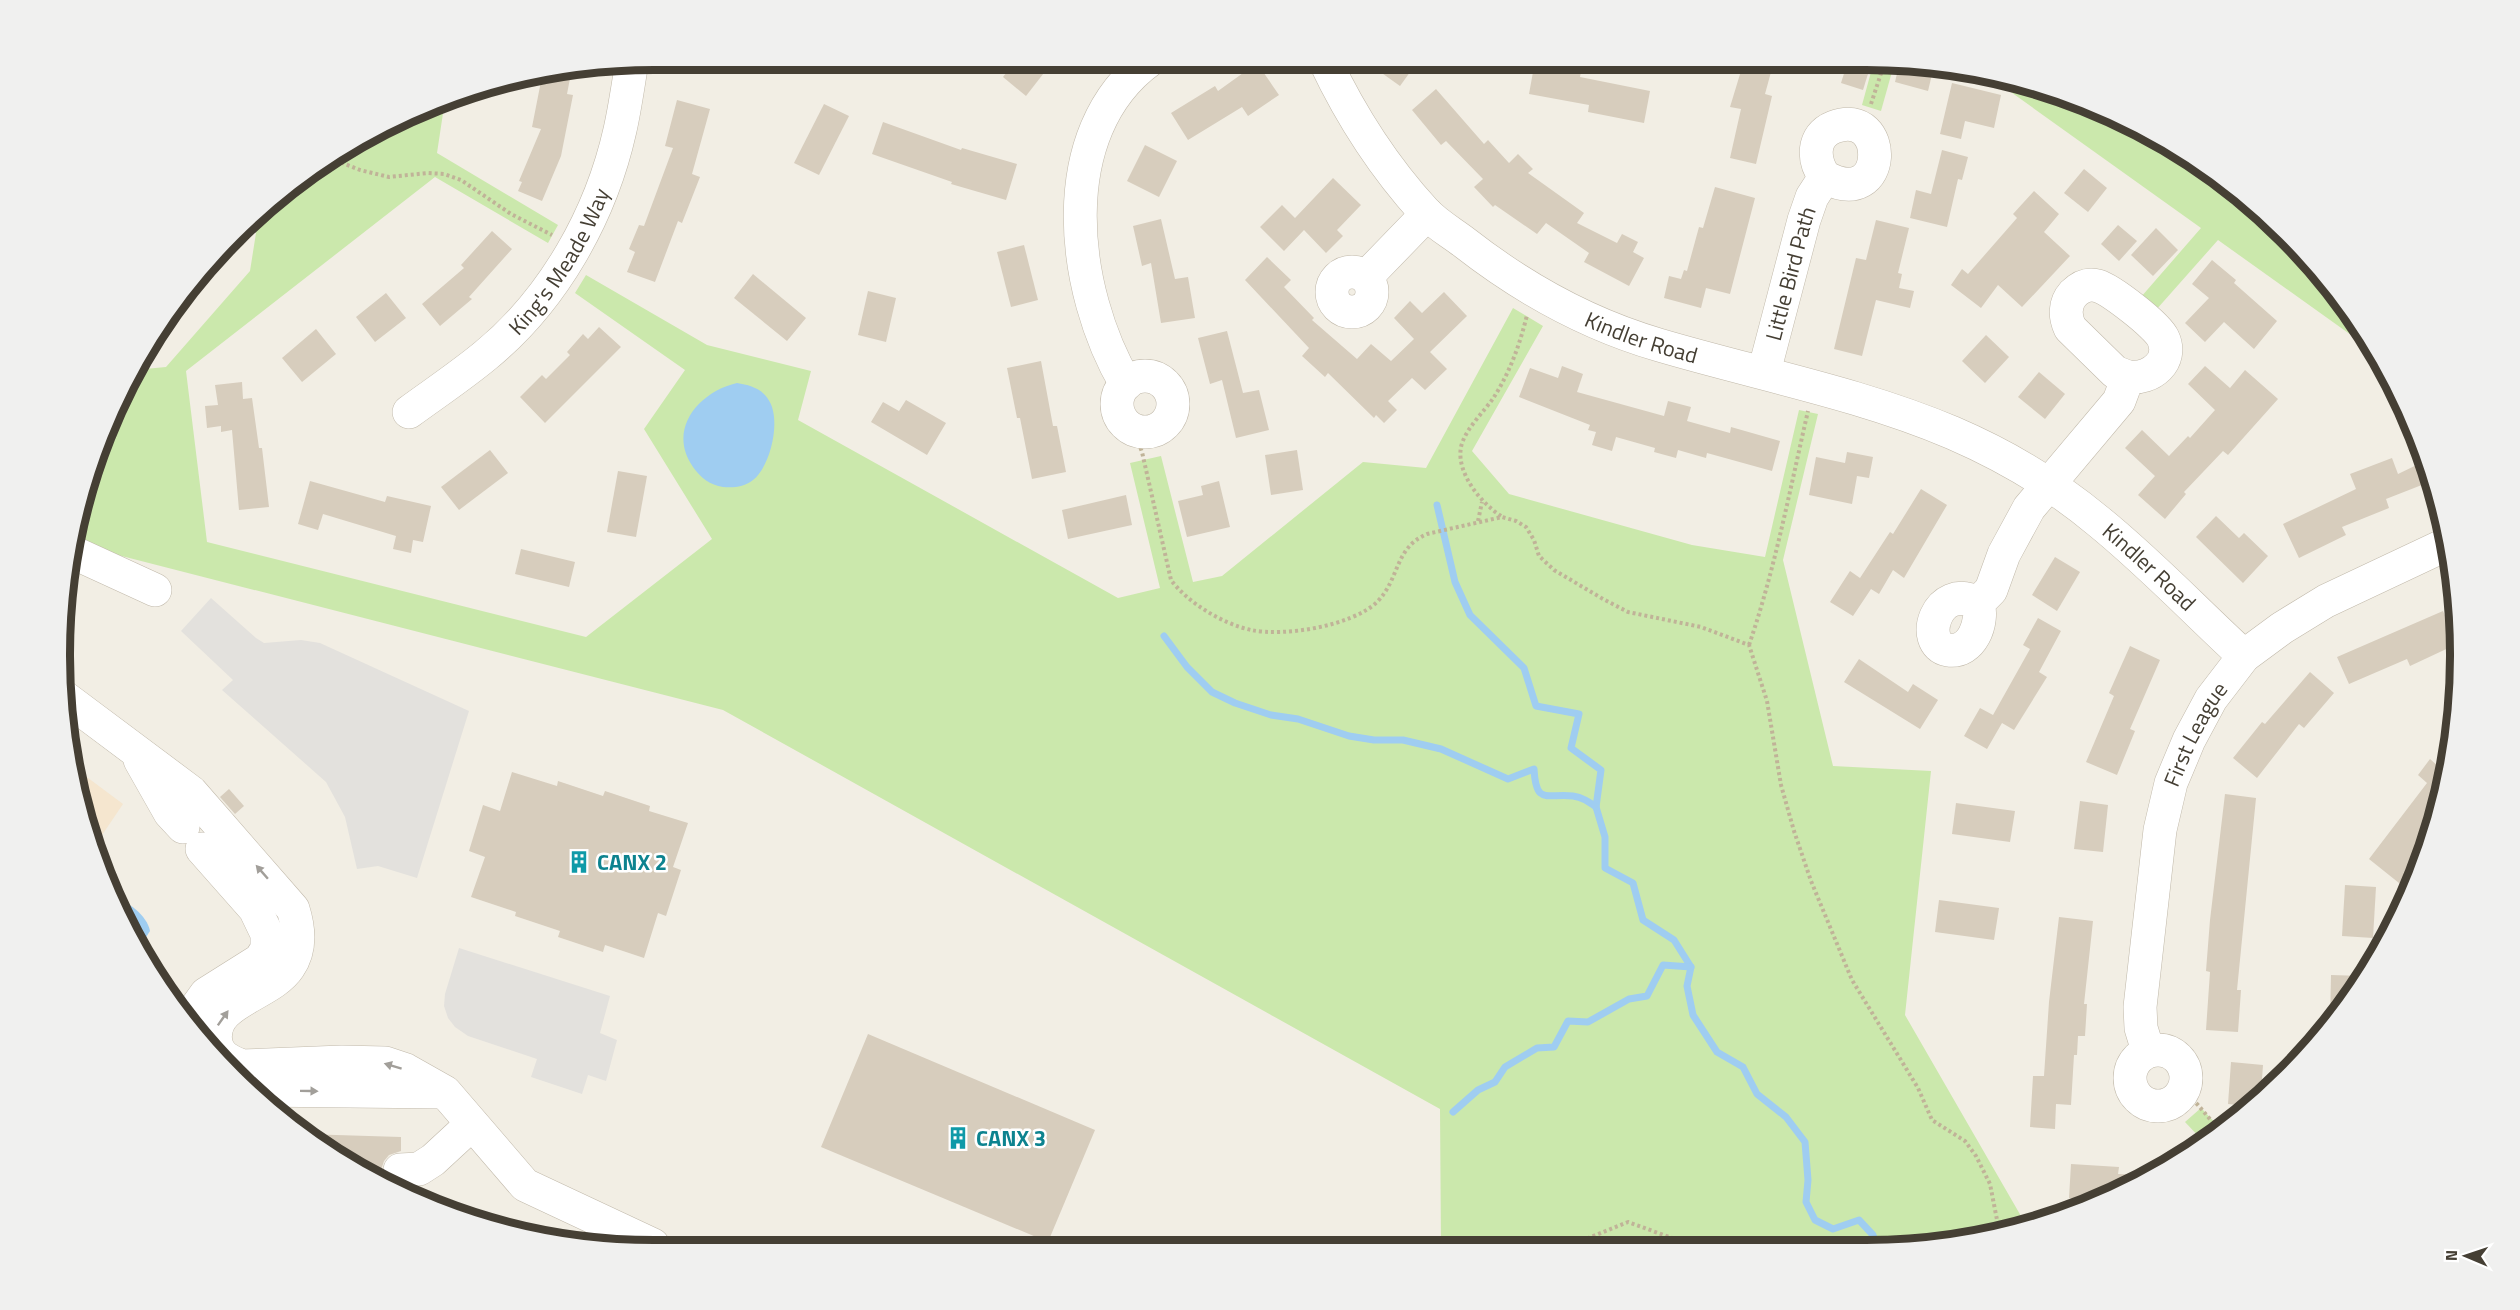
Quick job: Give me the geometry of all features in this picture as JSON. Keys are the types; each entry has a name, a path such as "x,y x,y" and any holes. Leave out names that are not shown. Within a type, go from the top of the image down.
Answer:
{"street":[{"path":"1126,384 1111,359 1098,323 1083,258 1080,190 1087,151 1104,114 1120,89 1140,70"},
{"name":"Kindler Road","path":"1329,70 1344,102 1377,154 1427,214 1502,272 1567,310 1605,327 1659,345 1764,372 1905,415 1955,434 2048,485 2096,519 2150,566 2244,656"},
{"name":"King's Meade Way","path":"409,412 488,354 544,292 576,245 609,169 620,131 630,71"},
{"name":"Little Bird Path","path":"1842,124 1855,125 1866,133 1873,142 1876,155 1872,169 1863,179 1850,185 1838,184 1825,177 1817,167 1815,152 1820,138 1830,128 1842,124"},
{"name":"Little Bird Path","path":"1764,372 1803,220 1812,197 1825,177"},
{"path":"1366,278 1427,214"},
{"path":"1137,377 1151,377 1167,387 1172,397 1173,411 1167,422 1159,429 1147,433 1134,431 1125,425 1117,408 1119,394 1126,384 1137,377"},
{"path":"1978,603 1991,590 2004,554 2019,525 2048,485 2119,401 2128,377"},
{"name":"First League","path":"2148,1051 2141,1028 2140,1007 2160,830 2171,783 2189,741 2211,699 2244,656 2282,628 2325,601 2439,548"},
{"path":"80,555 155,590"},
{"path":"73,704 191,792 294,909 298,923 298,947 290,966 276,982 231,1008 218,1020 216,1040"},
{"path":"135,750 170,813 255,909 267,934 267,949 260,960 206,994 193,1013"},
{"path":"2166,1050 2184,1065 2186,1077 2183,1091 2177,1099 2164,1106 2150,1105 2138,1098 2130,1086 2130,1070 2138,1058 2148,1051 2166,1050"},
{"path":"239,1065 385,1063 406,1070 445,1092 525,1185 641,1239"},
{"path":"266,1090 445,1092"},
{"path":"400,1170 419,1169 433,1160 472,1124"}],"path":[{"path":"1855,125 1870,108 1882,71"},
{"path":"341,162 389,177 428,173 444,174 461,180 535,227 576,245"},
{"path":"1502,517 1482,501 1461,465 1461,448 1466,436 1495,396 1510,367 1520,341 1532,291"},
{"path":"1809,408 1759,618 1749,645 1767,700 1781,785 1811,881 1852,980 1918,1088 1932,1120 1965,1141 1977,1156 1990,1184 1998,1224"},
{"path":"1134,431 1142,452 1171,580 1179,591 1206,610 1234,625 1252,630 1277,632 1334,625 1356,617 1377,602 1389,585 1408,545 1427,534 1502,517 1515,520 1526,527 1534,540 1539,556 1554,570 1628,612 1701,627 1749,645"},
{"path":"1478,522 1482,501"},
{"path":"2183,1091 2214,1124"},
{"path":"1583,1240 1628,1222 1678,1240"}],"shaded area":[{"path":"211,598 264,643 301,640 320,643 469,711 417,878 378,866 357,869 345,817 326,782 222,690 233,680 181,631"},
{"path":"83,774 123,804 100,838"},
{"path":"459,948 610,996 600,1033 617,1040 606,1081 588,1075 582,1094 531,1077 537,1059 468,1036 455,1027 448,1018 444,1006 445,994"}],"green space":[{"path":"1871,70 1892,71 1881,111 1862,105"},
{"path":"2005,88 2089,115 2124,131 2190,169 2221,191 2278,242 2304,270 2329,299 2356,339 2218,240 2156,310 2141,297 2201,228"},
{"path":"443,111 437,153 558,225 548,243 435,177 186,371 207,542 586,637 712,539 644,429 685,370 575,293 586,275 707,345 811,371 798,420 1118,598 1160,588 1130,463 1161,456 1193,582 1222,576 1363,462 1426,468 1513,308 1543,326 1472,451 1509,494 1692,545 1765,557 1799,410 1818,414 1783,560 1833,766 1931,771 1905,1015 2022,1218 1941,1234 1865,1240 1441,1240 1440,1109 723,710 81,546 90,504 115,431 146,369 166,367 250,271 257,228 299,191 363,149 396,131"},
{"path":"2201,1108 2215,1123 2198,1135 2185,1122"}],"water":[{"path":"737,383 754,388 765,395 772,407 774,429 765,464 753,480 742,486 723,487 710,483 696,471 686,453 683,440 685,427 699,404 710,395"},
{"path":"126,903 145,920 150,931 145,939"}],"building":[{"path":"1008,70 1046,70 1026,96 1003,77"},
{"path":"1247,70 1262,70 1279,95 1248,116 1242,107 1188,140 1171,113 1215,86 1218,91"},
{"path":"1378,70 1412,70 1400,86"},
{"path":"1533,70 1581,70 1580,77 1650,91 1644,123 1588,112 1589,105 1529,94"},
{"path":"1741,70 1772,70 1765,94 1772,96 1756,164 1730,158 1741,109 1730,107"},
{"path":"1845,70 1869,70 1863,90 1841,83"},
{"path":"1897,72 1932,75 1928,91 1895,82"},
{"path":"570,77 567,94 573,95 561,156 542,201 518,191 522,182 519,181 541,129 532,127 541,82"},
{"path":"1952,83 2001,95 1994,128 1965,121 1961,139 1940,134"},
{"path":"1436,89 1484,144 1488,140 1509,163 1518,154 1533,169 1528,173 1584,213 1577,223 1617,243 1622,234 1638,242 1633,252 1644,258 1629,286 1584,262 1589,253 1546,223 1537,234 1495,205 1493,207 1474,187 1483,179 1446,141 1441,145 1412,110"},
{"path":"677,100 710,109 692,174 700,177 682,223 678,221 655,282 627,272 635,252 629,249 639,225 644,226 673,148 665,146"},
{"path":"824,104 849,116 819,175 794,163"},
{"path":"883,122 961,150 962,148 1017,164 1006,200 951,184 952,182 872,154"},
{"path":"1145,145 1177,161 1159,197 1127,181"},
{"path":"1942,150 1968,157 1962,180 1958,179 1947,227 1910,218 1916,190 1931,194"},
{"path":"2084,169 2107,188 2088,212 2064,193"},
{"path":"1333,178 1361,205 1337,230 1343,236 1326,253 1304,230 1284,251 1260,227 1282,205 1295,218"},
{"path":"1715,187 1755,198 1730,294 1706,288 1701,308 1664,298 1669,276 1681,279 1684,270 1687,271 1699,227 1703,228"},
{"path":"2034,191 2059,214 2044,232 2070,256 2022,307 1998,285 1981,308 1951,285 1962,269 1968,274 2017,218 2013,214"},
{"path":"1161,219 1175,279 1188,277 1195,318 1161,323 1151,263 1142,266 1133,226"},
{"path":"1876,220 1909,228 1898,273 1902,274 1899,288 1914,291 1910,308 1876,300 1862,356 1834,349 1856,258 1866,260"},
{"path":"2118,225 2137,241 2119,261 2101,244"},
{"path":"2156,228 2178,250 2153,276 2131,255"},
{"path":"492,231 512,249 469,297 472,299 440,326 422,304 464,268 461,265"},
{"path":"1024,245 1038,300 1011,307 997,252"},
{"path":"1267,257 1291,280 1284,287 1314,318 1312,320 1357,359 1371,344 1391,361 1414,339 1394,318 1410,301 1422,313 1444,292 1467,316 1430,352 1447,369 1425,390 1412,378 1388,401 1397,410 1384,423 1376,415 1374,418 1328,373 1325,377 1302,356 1309,348 1245,280"},
{"path":"2212,260 2236,280 2234,283 2277,321 2254,349 2224,322 2205,342 2185,323 2209,298 2192,284"},
{"path":"753,274 806,318 787,341 734,298"},
{"path":"868,291 896,298 886,342 858,335"},
{"path":"386,293 406,318 375,342 356,317"},
{"path":"599,327 621,347 545,423 520,397 542,375 546,379 570,355 567,352 583,334 588,339"},
{"path":"316,329 336,354 302,382 282,358"},
{"path":"1227,331 1243,393 1259,390 1269,430 1236,438 1222,380 1210,384 1198,338"},
{"path":"1986,335 2009,357 1985,383 1962,361"},
{"path":"1041,361 1053,426 1057,426 1066,472 1032,479 1007,368"},
{"path":"1562,366 1583,374 1577,392 1664,416 1668,401 1691,407 1687,421 1730,433 1731,427 1780,441 1772,471 1707,453 1706,458 1678,450 1676,458 1654,452 1655,448 1616,437 1612,451 1592,445 1596,432 1588,430 1590,425 1519,397 1530,368 1558,378"},
{"path":"2205,366 2230,388 2245,370 2278,399 2228,455 2223,451 2184,492 2186,494 2165,519 2138,495 2155,476 2125,448 2142,430 2169,456 2188,436 2190,438 2215,410 2188,384"},
{"path":"2039,372 2065,394 2045,419 2018,397"},
{"path":"242,382 243,399 252,398 259,448 262,448 269,507 239,510 232,430 221,432 221,426 207,428 205,406 218,405 215,385"},
{"path":"906,400 946,423 927,455 871,422 883,402 899,411"},
{"path":"490,450 508,473 459,510 441,487"},
{"path":"1297,450 1303,490 1271,495 1265,455"},
{"path":"1847,452 1873,457 1869,478 1857,476 1852,504 1809,495 1816,457 1845,463"},
{"path":"2392,458 2398,474 2417,465 2424,484 2386,499 2389,508 2342,527 2346,535 2299,558 2283,524 2356,489 2350,474"},
{"path":"618,471 647,476 636,537 607,532"},
{"path":"310,481 385,502 387,496 431,506 423,542 413,540 411,553 393,549 396,536 323,514 318,530 298,524"},
{"path":"1219,481 1230,527 1187,537 1178,501 1203,495 1201,486"},
{"path":"1921,489 1947,505 1904,578 1893,570 1879,594 1871,589 1853,616 1830,602 1850,571 1860,578 1890,532 1893,534"},
{"path":"1126,495 1132,525 1068,539 1062,510"},
{"path":"2216,516 2239,538 2244,533 2268,556 2243,583 2196,537"},
{"path":"521,549 575,562 569,587 515,574"},
{"path":"2055,557 2080,572 2057,611 2032,595"},
{"path":"2443,611 2448,624 2450,647 2410,666 2407,659 2349,684 2337,657"},
{"path":"2038,618 2061,631 2039,672 2047,677 2014,730 2002,723 1987,749 1964,736 1980,708 1993,715 2030,649 2023,645"},
{"path":"2130,646 2160,660 2130,729 2135,731 2117,775 2086,762 2114,696 2109,693"},
{"path":"1859,659 1908,692 1913,684 1938,700 1920,729 1844,682"},
{"path":"2310,672 2334,693 2304,728 2299,724 2257,778 2233,758 2262,722 2265,724"},
{"path":"2430,759 2438,766 2430,806 2414,853 2409,860 2411,862 2402,885 2369,859 2427,783 2418,775"},
{"name":"CANX 2","path":"512,772 557,786 558,781 603,796 605,791 650,806 649,811 688,823 673,867 681,870 666,916 658,913 644,958 605,945 603,952 558,937 560,931 515,916 516,912 471,897 485,857 469,851 483,805 500,811"},
{"path":"229,789 244,806 235,814 220,797"},
{"path":"2225,794 2256,798 2237,990 2241,990 2238,1032 2206,1030 2210,972 2206,971 2210,920"},
{"path":"2080,801 2108,805 2103,852 2074,849"},
{"path":"1956,803 2015,811 2010,842 1952,834"},
{"path":"2345,885 2376,887 2373,938 2342,936"},
{"path":"1939,900 1999,908 1994,940 1935,932"},
{"path":"2059,917 2093,921 2084,1004 2087,1004 2085,1036 2078,1036 2077,1055 2074,1055 2071,1105 2056,1104 2055,1129 2030,1127 2033,1076 2044,1076 2049,1002"},
{"path":"2331,975 2354,976 2351,980 2330,1009"},
{"name":"CANX 3","path":"868,1034 1095,1130 1049,1240 1043,1240 821,1147"},
{"path":"2231,1062 2263,1065 2262,1083 2237,1105 2228,1104"},
{"path":"321,1135 401,1137 401,1151 389,1155 381,1170"},
{"path":"2071,1164 2119,1167 2118,1174 2132,1175 2089,1195 2079,1199 2069,1198"}],"waterway":[{"path":"1437,505 1455,582 1470,615 1524,668 1536,706 1579,714 1571,748 1601,770 1596,807 1605,837 1605,868 1633,883 1643,920 1674,940 1691,967 1687,986 1693,1015 1717,1052 1743,1067 1757,1094 1786,1117 1805,1142 1808,1180 1806,1202 1815,1220 1833,1229 1859,1220 1874,1240"},
{"path":"1164,636 1187,667 1212,692 1235,703 1271,715 1298,719 1349,736 1374,740 1403,740 1441,749 1508,779 1534,769 1535,781 1540,793 1550,796 1576,797 1596,807"},
{"path":"1453,1112 1478,1090 1495,1082 1505,1067 1537,1048 1554,1047 1568,1021 1588,1022 1629,999 1647,996 1663,965 1691,967"}],"place":[{"name":"CANX 2","path":"579,862"},
{"name":"CANX 3","path":"958,1138"}]}
